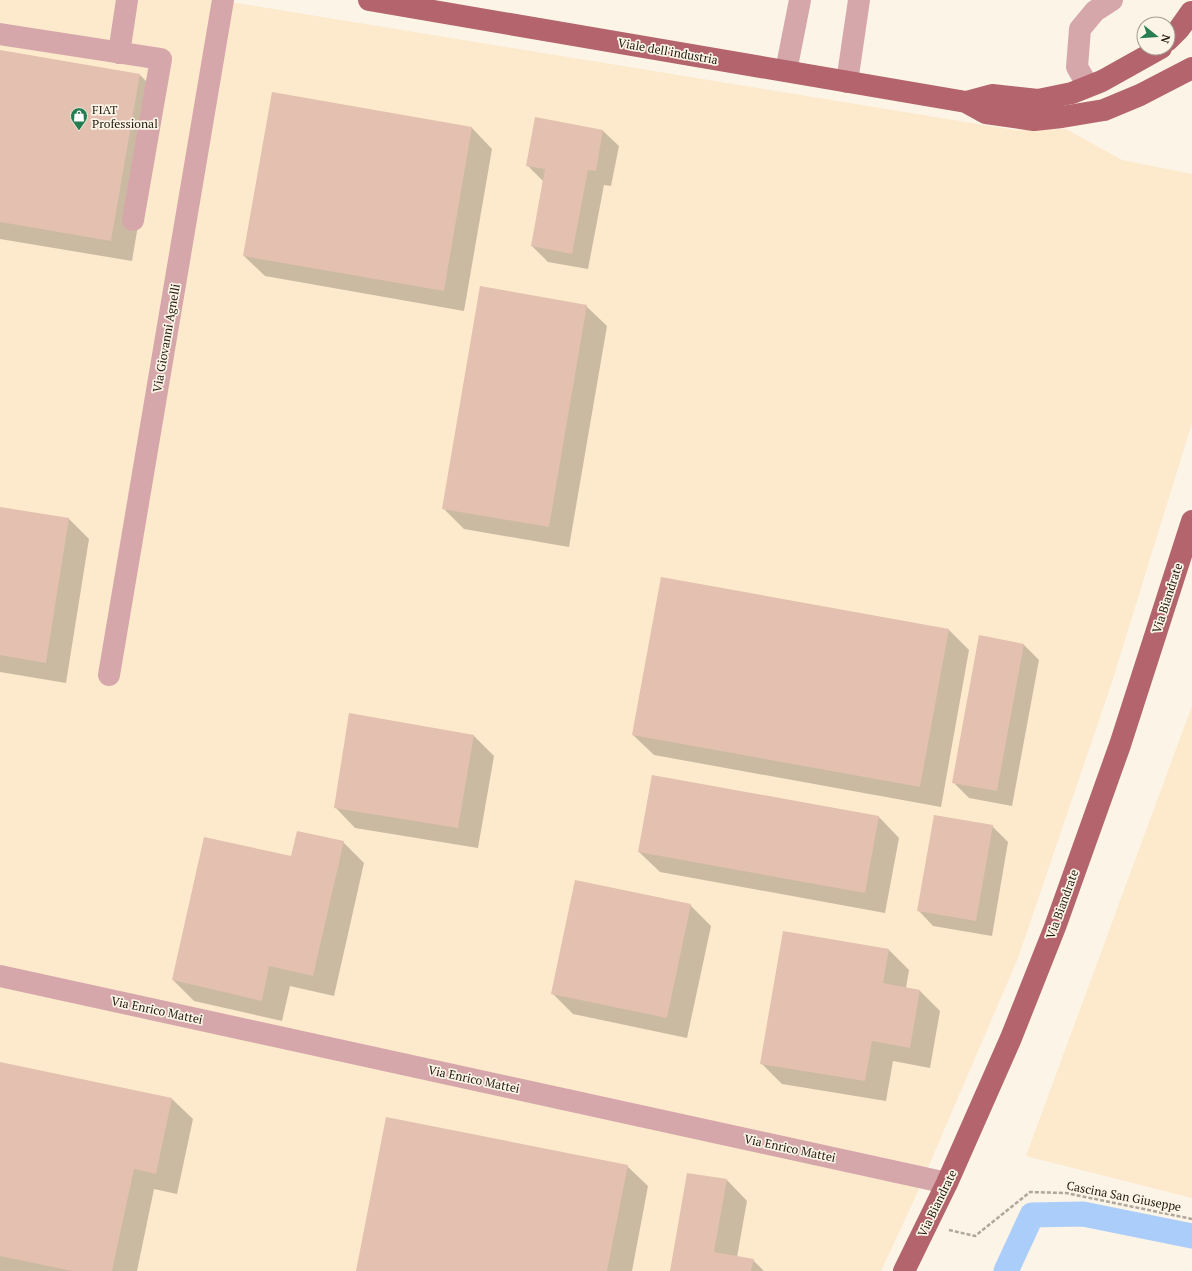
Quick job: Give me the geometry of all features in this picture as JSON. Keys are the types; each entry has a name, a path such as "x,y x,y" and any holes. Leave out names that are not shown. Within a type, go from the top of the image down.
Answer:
{"main road":[{"name":"Viale dell'industria","path":"369,0 966,102 986,113 1034,120 1062,118 1104,110 1140,95 1192,68"},
{"path":"1176,32 1191,9"},
{"name":"Viale dell'industria","path":"966,102 992,95 1038,100 1072,93 1102,81 1147,56"},
{"name":"Via Biandrate","path":"904,1271 925,1226 948,1183 1011,1038 1054,927 1120,745 1191,521"}],"street":[{"path":"119,53 127,0"},
{"name":"Via Giovanni Agnelli","path":"109,675 223,0"},
{"path":"786,71 800,0"},
{"path":"847,82 859,0"},
{"path":"1088,86 1077,67 1080,29 1095,11 1112,0"},
{"path":"0,34 161,59 132,220"},
{"name":"Via Enrico Mattei","path":"0,976 948,1183"}],"path":[{"name":"Cascina San Giuseppe","path":"925,1226 975,1236 1030,1192 1066,1193 1192,1219"}],"shaded area":[{"path":"0,0 218,0 1015,130 1066,129 1122,160 1192,174 1192,423 1112,682 1018,958 914,1200 881,1271 0,1271"},
{"path":"1192,706 1192,1198 1026,1156"}],"building":[{"path":"0,50 140,74 111,241 0,222"},
{"path":"272,92 472,127 444,291 243,256"},
{"path":"535,117 603,130 596,171 588,170 572,254 531,246 545,169 526,166"},
{"path":"480,286 587,305 549,527 442,509"},
{"path":"0,507 69,518 46,663 0,655"},
{"path":"661,577 949,629 920,787 632,735"},
{"path":"979,635 1024,644 997,791 952,783"},
{"path":"349,713 474,735 458,828 334,808"},
{"path":"652,775 879,816 865,893 638,852"},
{"path":"934,815 993,825 976,921 917,911"},
{"path":"297,831 344,841 313,976 269,966 262,1001 172,980 204,837 291,856"},
{"path":"575,880 691,904 667,1018 551,994"},
{"path":"783,931 889,949 883,983 920,990 910,1048 872,1041 865,1081 760,1064"},
{"path":"0,1062 172,1098 156,1174 134,1169 112,1271 72,1271 0,1256"},
{"path":"386,1117 628,1165 607,1271 356,1271"},
{"path":"687,1173 727,1179 714,1252 754,1259 751,1271 670,1271"}],"waterway":[{"path":"1006,1271 1032,1215 1083,1214 1192,1236"}],"place":[{"name":"FIAT Professional","path":"79,131"}]}
